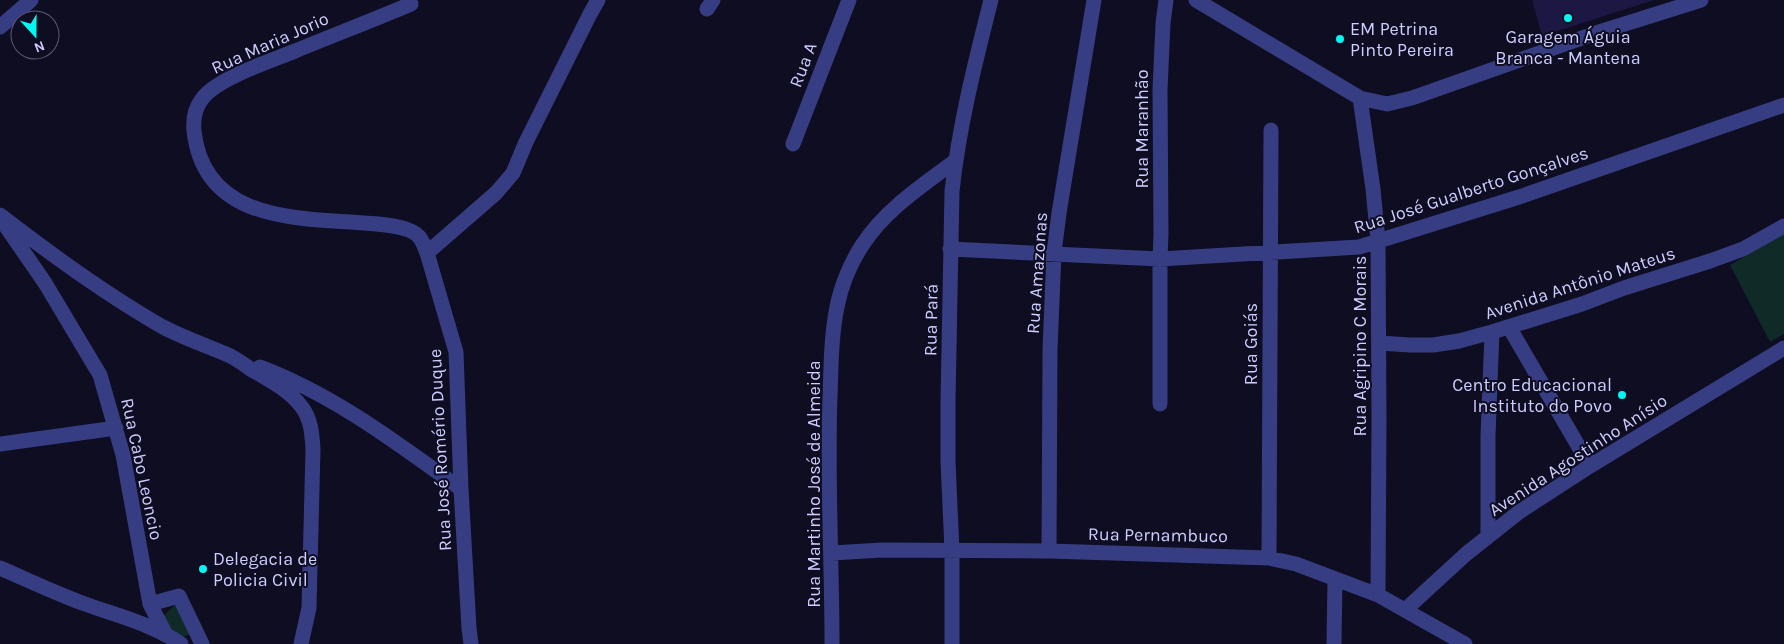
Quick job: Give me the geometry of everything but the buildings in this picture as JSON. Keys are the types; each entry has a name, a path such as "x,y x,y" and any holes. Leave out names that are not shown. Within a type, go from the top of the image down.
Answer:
{"street":[{"path":"0,27 31,0"},
{"path":"427,253 496,193 513,173 551,91 598,0"},
{"name":"Rua Pará","path":"952,644 952,552 948,451 952,191 955,161 974,68 991,0"},
{"name":"Rua Amazonas","path":"1049,551 1050,342 1054,253 1060,204 1094,0"},
{"name":"Rua Maranhão","path":"1160,404 1160,90 1166,0"},
{"path":"1196,0 1360,98 1387,104 1412,98 1596,33 1701,0"},
{"name":"Rua A","path":"793,144 846,3"},
{"name":"Rua Maria Jorio","path":"384,225 292,218 269,213 239,202 224,192 208,174 196,144 194,127 196,110 202,98 210,90 239,74 411,4"},
{"name":"Rua Agripino C Morais","path":"1360,98 1373,189 1378,241 1378,595"},
{"name":"Rua José Gualberto Gonçalves","path":"950,249 1160,259 1350,248 1519,197 1784,104"},
{"name":"Rua Goiás","path":"1268,558 1272,252 1271,130"},
{"name":"Rua Martinho José de Almeida","path":"832,644 829,438 832,356 837,307 846,279 862,245 882,220 911,194 955,161"},
{"path":"0,216 67,266 115,298 166,328 202,346 290,378 319,392 394,441 460,489"},
{"name":"Rua Cabo Leoncio","path":"0,216 45,283 100,375 123,455 150,604 165,633"},
{"name":"Rua José Romério Duque","path":"384,225 411,231 422,240 456,352 460,489 469,628 472,644"},
{"name":"Avenida Antônio Mateus","path":"1379,343 1433,345 1459,341 1492,332 1710,261 1743,249 1784,226"},
{"path":"1508,327 1590,466"},
{"path":"1488,536 1488,436 1492,332"},
{"name":"Avenida Agostinho Anísio","path":"1405,610 1488,536 1520,512 1590,466 1784,348"},
{"path":"228,355 285,390 301,406 311,428 313,449 309,608 301,644"},
{"path":"0,444 116,428"},
{"name":"Rua Pernambuco","path":"832,553 882,550 952,552 1049,551 1268,558 1296,564 1378,595 1465,644"},
{"path":"0,568 85,604 118,614 165,633 181,644"},
{"path":"1334,644 1335,578"},
{"path":"150,604 179,596 202,644"}],"green space":[{"path":"1784,234 1784,334 1770,342 1730,265"},
{"path":"178,602 193,634 181,637 167,626 163,616"}],"place":[{"name":"Garagem Águia Branca - Mantena","path":"1568,18"},
{"name":"EM Petrina Pinto Pereira","path":"1340,39"},
{"name":"Centro Educacional Instituto do Povo","path":"1622,395"},
{"name":"Delegacia de Policia Civil","path":"203,569"}]}
